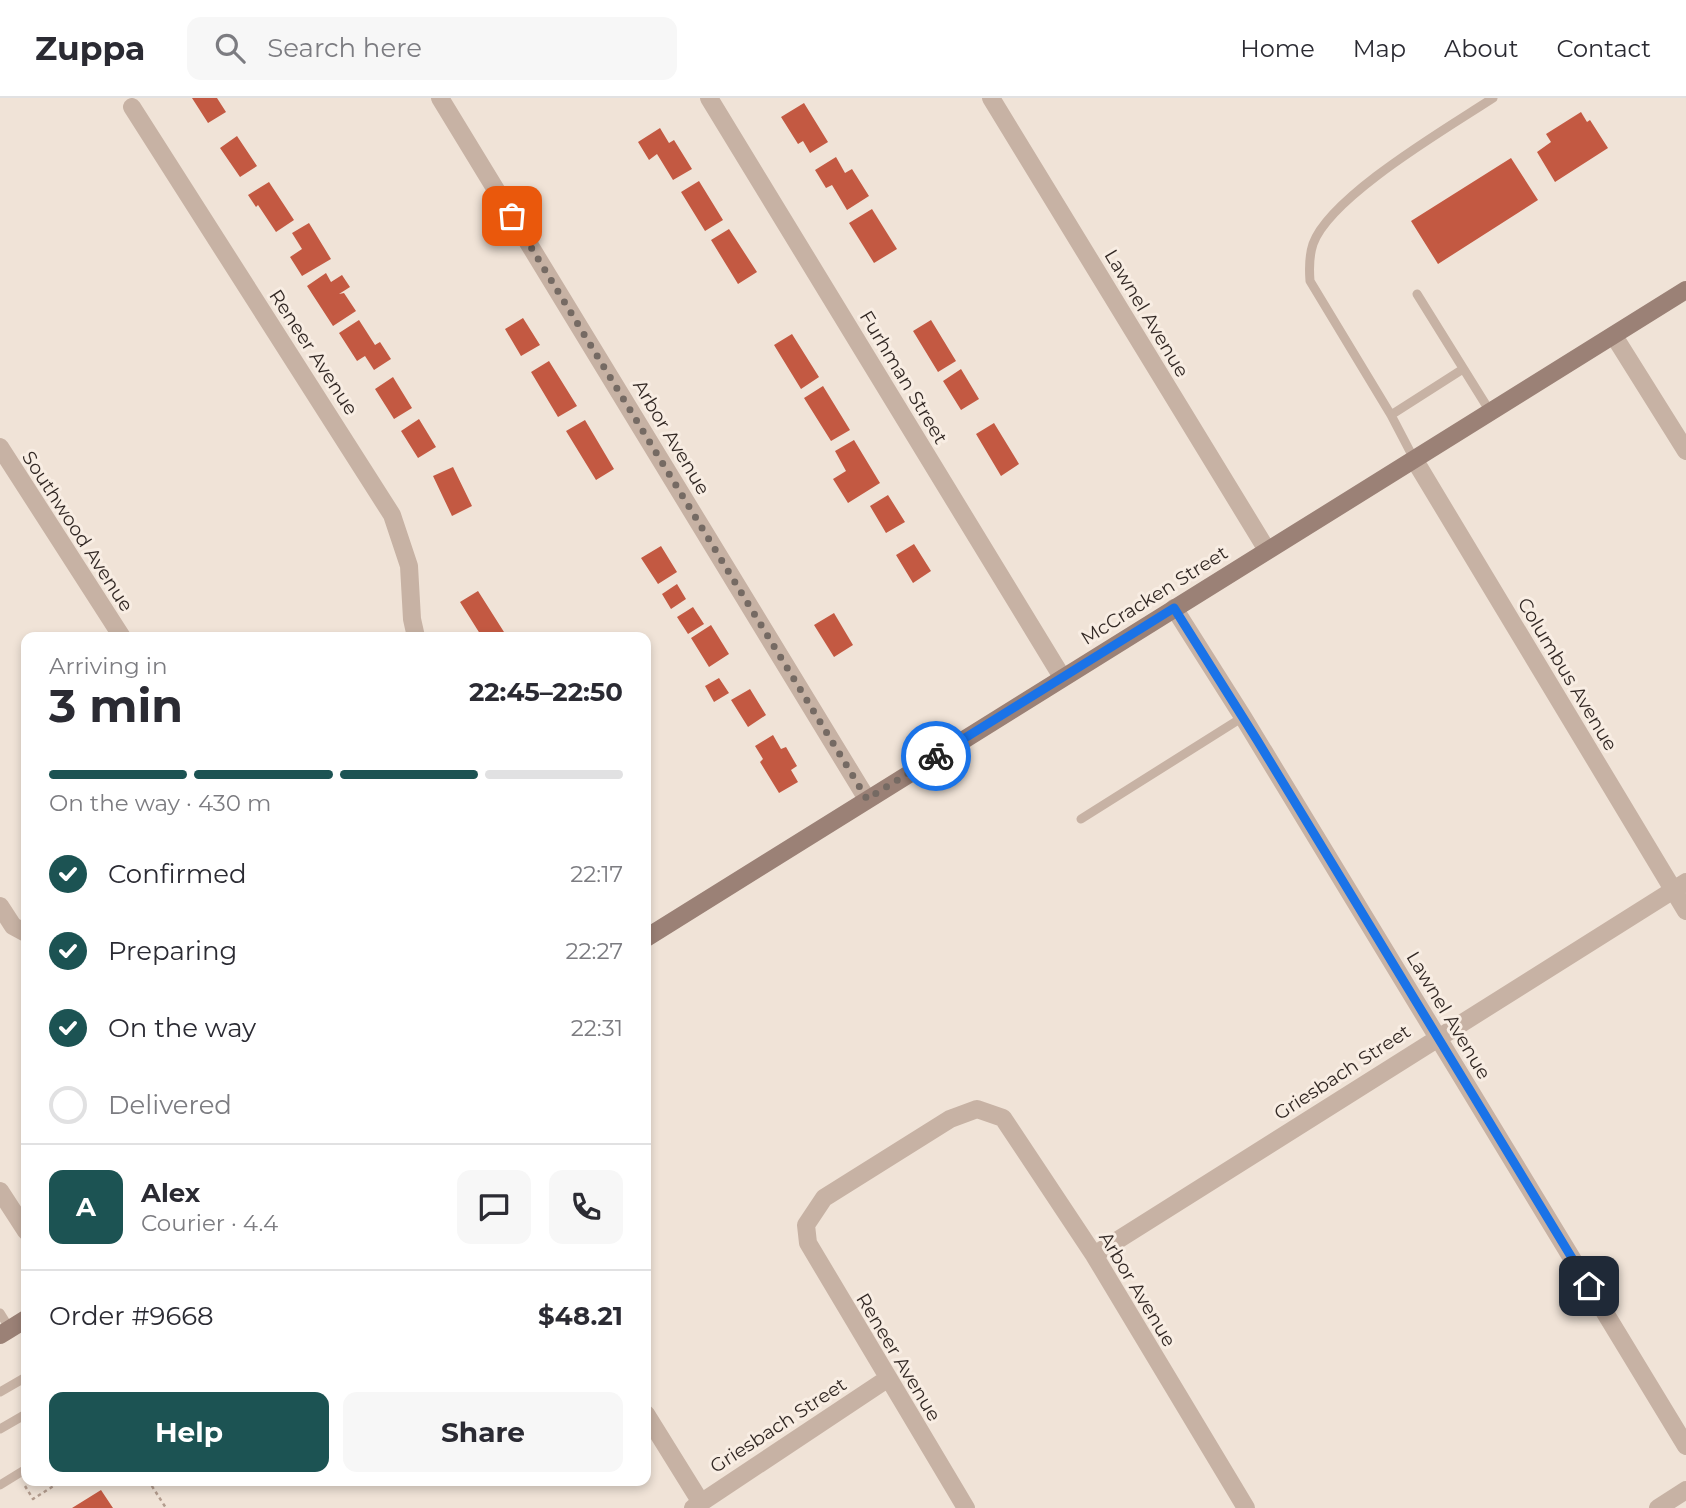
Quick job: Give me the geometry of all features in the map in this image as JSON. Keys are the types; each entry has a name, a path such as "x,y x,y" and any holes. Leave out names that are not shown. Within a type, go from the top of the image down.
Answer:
{"street":[{"name":"Arbor Avenue","path":"440,98 867,799"},
{"name":"Furhman Street","path":"709,98 1062,677"},
{"name":"Lawnel Avenue","path":"991,98 1267,550"},
{"name":"Reneer Avenue","path":"129,102 391,515 409,566 415,632"},
{"name":"McCracken Street","path":"651,935 1686,290"},
{"path":"1614,336 1686,451"},
{"name":"Southwood Avenue","path":"0,447 119,632"},
{"name":"Columbus Avenue","path":"1414,459 1679,886 1686,911"},
{"name":"Lawnel Avenue","path":"1174,608 1438,1036 1686,1446"},
{"name":"Griesbach Street","path":"1094,1255 1679,886"},
{"path":"0,906 13,926 21,930"},
{"name":"Arbor Avenue","path":"978,1109 1003,1118 1094,1255 1246,1508"},
{"name":"Reneer Avenue","path":"966,1508 808,1243 806,1225 824,1198 950,1119 978,1109"},
{"path":"0,1191 21,1223"},
{"path":"5,1332 21,1322"},
{"name":"Griesbach Street","path":"697,1505 887,1379"},
{"path":"651,1423 697,1505"},
{"path":"1658,1508 1686,1490"}],"lane":[{"path":"1414,459 1391,415 1310,281 1309,263 1314,241 1331,216 1382,171 1493,98"},
{"path":"1417,294 1491,413"},
{"path":"1391,415 1464,369"},
{"path":"1081,819 1243,717"},
{"path":"0,1313 5,1332"},
{"path":"0,1392 21,1380"},
{"path":"0,1429 21,1417"},
{"path":"0,1485 21,1472"}],"path":[{"path":"17,1475 21,1481"},
{"path":"24,1486 33,1499 54,1486"},
{"path":"152,1486 166,1508"}],"building":[{"path":"192,98 217,98 226,112 208,123"},
{"path":"804,103 828,142 810,153 803,141 798,144 781,117"},
{"path":"1581,112 1587,122 1590,120 1608,148 1555,182 1537,152 1551,142 1546,134"},
{"path":"660,128 669,143 674,140 692,169 673,180 657,154 649,160 638,142"},
{"path":"237,136 257,166 240,177 220,148"},
{"path":"836,157 845,173 852,169 869,196 847,210 832,185 826,188 815,170"},
{"path":"1511,158 1538,200 1438,264 1411,221"},
{"path":"699,181 723,220 705,231 681,192"},
{"path":"269,182 294,220 276,232 248,195"},
{"path":"872,209 897,249 874,263 849,223"},
{"path":"309,223 331,259 302,276 290,257 302,249 292,233"},
{"path":"729,229 757,272 738,284 711,240"},
{"path":"326,273 331,282 342,275 350,287 339,294 344,293 356,311 333,326 307,286"},
{"path":"523,318 540,345 521,356 505,329"},
{"path":"359,320 375,345 380,342 391,359 374,370 365,356 357,361 339,333"},
{"path":"931,320 956,361 938,372 913,331"},
{"path":"792,334 819,377 801,389 774,345"},
{"path":"549,361 577,406 558,417 531,372"},
{"path":"961,369 979,399 961,410 943,381"},
{"path":"393,377 412,408 394,419 375,389"},
{"path":"823,386 850,430 831,441 804,398"},
{"path":"419,419 436,447 418,458 401,431"},
{"path":"585,420 614,469 596,480 566,431"},
{"path":"994,423 1019,464 1001,476 976,434"},
{"path":"854,440 880,483 848,503 833,479 846,471 835,451"},
{"path":"453,467 472,506 452,516 433,476"},
{"path":"888,495 905,522 886,533 870,506"},
{"path":"914,544 931,571 913,583 896,555"},
{"path":"661,546 677,572 658,584 641,558"},
{"path":"677,584 686,599 671,609 662,594"},
{"path":"478,591 504,632 479,632 460,602"},
{"path":"693,607 704,624 688,634 677,617"},
{"path":"834,613 853,645 834,657 814,625"},
{"path":"711,625 729,654 709,667 691,638"},
{"path":"719,678 729,693 714,702 705,686"},
{"path":"750,689 766,715 748,727 731,700"},
{"path":"773,735 781,749 786,747 797,766 791,770 798,782 779,793 760,762 763,759 755,746"},
{"path":"101,1490 113,1508 72,1508"}],"way so far":[{"path":"512,216 867,799 936,756"}],"route":[{"path":"936,756 1174,608 1589,1286"}]}
